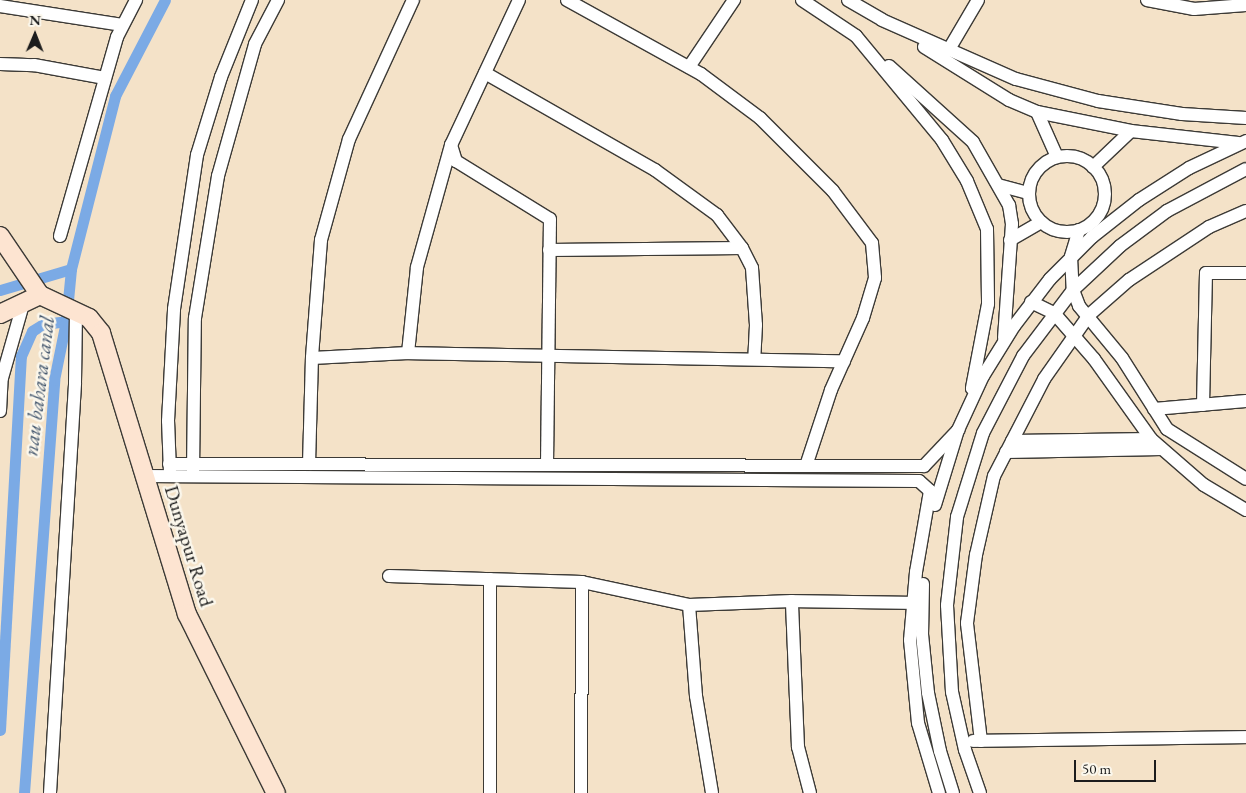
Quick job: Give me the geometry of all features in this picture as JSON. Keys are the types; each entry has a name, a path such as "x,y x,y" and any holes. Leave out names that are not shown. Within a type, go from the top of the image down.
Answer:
{"main road":[{"path":"0,236 22,267 37,296 0,314"},
{"name":"Dunyapur Road","path":"37,296 89,318 102,333 187,614 276,793"}],"street":[{"path":"60,236 105,78 123,25 136,0"},
{"path":"170,469 168,421 174,309 197,154 221,77 252,0"},
{"path":"193,470 195,318 218,176 255,44 278,0"},
{"path":"309,464 312,358 321,240 346,148 413,0"},
{"path":"408,353 416,266 451,144 520,0"},
{"path":"567,0 688,67 760,118 833,191 872,243 875,278 863,318 844,361 806,466"},
{"path":"688,67 734,0"},
{"path":"802,0 856,36 973,142 1009,205 1012,224 1004,341"},
{"path":"848,0 1009,100 1038,112 1131,131 1242,142"},
{"path":"948,51 978,0"},
{"path":"1147,0 1180,3 1194,9 1246,5"},
{"path":"0,6 123,25"},
{"path":"882,20 948,51 1016,79 1098,101 1182,114 1246,118"},
{"path":"856,36 942,140 967,181 987,229 988,304 969,403"},
{"path":"0,64 34,65 105,78"},
{"path":"484,73 655,170 717,215 742,248 752,268 756,325 754,360"},
{"path":"1038,112 1057,157"},
{"path":"1093,166 1131,131"},
{"path":"953,793 940,751 928,693 922,604 932,516 958,430 969,403 1004,341 1031,302 1071,257 1139,200 1242,142"},
{"path":"451,144 456,161 550,219 546,465"},
{"path":"1073,156 1093,166 1104,186 1102,209 1093,222 1079,230 1055,231 1041,222 1031,209 1028,193 1037,171 1057,157 1073,156"},
{"path":"980,793 963,741 952,692 947,634 948,575 957,518 972,461 995,407 1023,356 1072,290 1120,246 1159,216 1246,169"},
{"path":"998,185 1028,193"},
{"path":"1102,209 1139,200"},
{"path":"982,741 967,623 976,555 994,476 1044,379 1073,335 1089,316 1129,280 1209,227 1246,211"},
{"path":"1010,240 1041,222"},
{"path":"1079,230 1071,257 1072,290 1079,306 1122,358 1167,429 1246,479"},
{"path":"549,250 742,248"},
{"path":"1203,405 1206,273 1246,273"},
{"path":"0,411 2,378 37,296"},
{"path":"1031,302 1054,313 1094,359 1151,439 1204,485 1246,510"},
{"path":"50,793 74,403 76,311"},
{"path":"312,358 408,353 844,361"},
{"path":"1154,409 1246,401"},
{"path":"193,470 309,464 924,466 958,430"},
{"path":"1012,441 1151,439"},
{"path":"1006,452 1162,449"},
{"path":"145,476 170,469 919,481 930,491 910,640 918,723 939,793"},
{"path":"389,576 582,582 689,606 792,602 914,603"},
{"path":"490,579 490,793"},
{"path":"581,793 582,582"},
{"path":"792,602 798,747 810,793"},
{"path":"689,606 696,696 712,793"},
{"path":"963,741 1246,737"}],"waterway":[{"name":"nau bahara canal","path":"24,793 54,380 66,321 71,269 115,96 165,0"},
{"path":"0,290 71,269"},
{"path":"0,730 21,356 32,331 43,324 66,321"}]}
